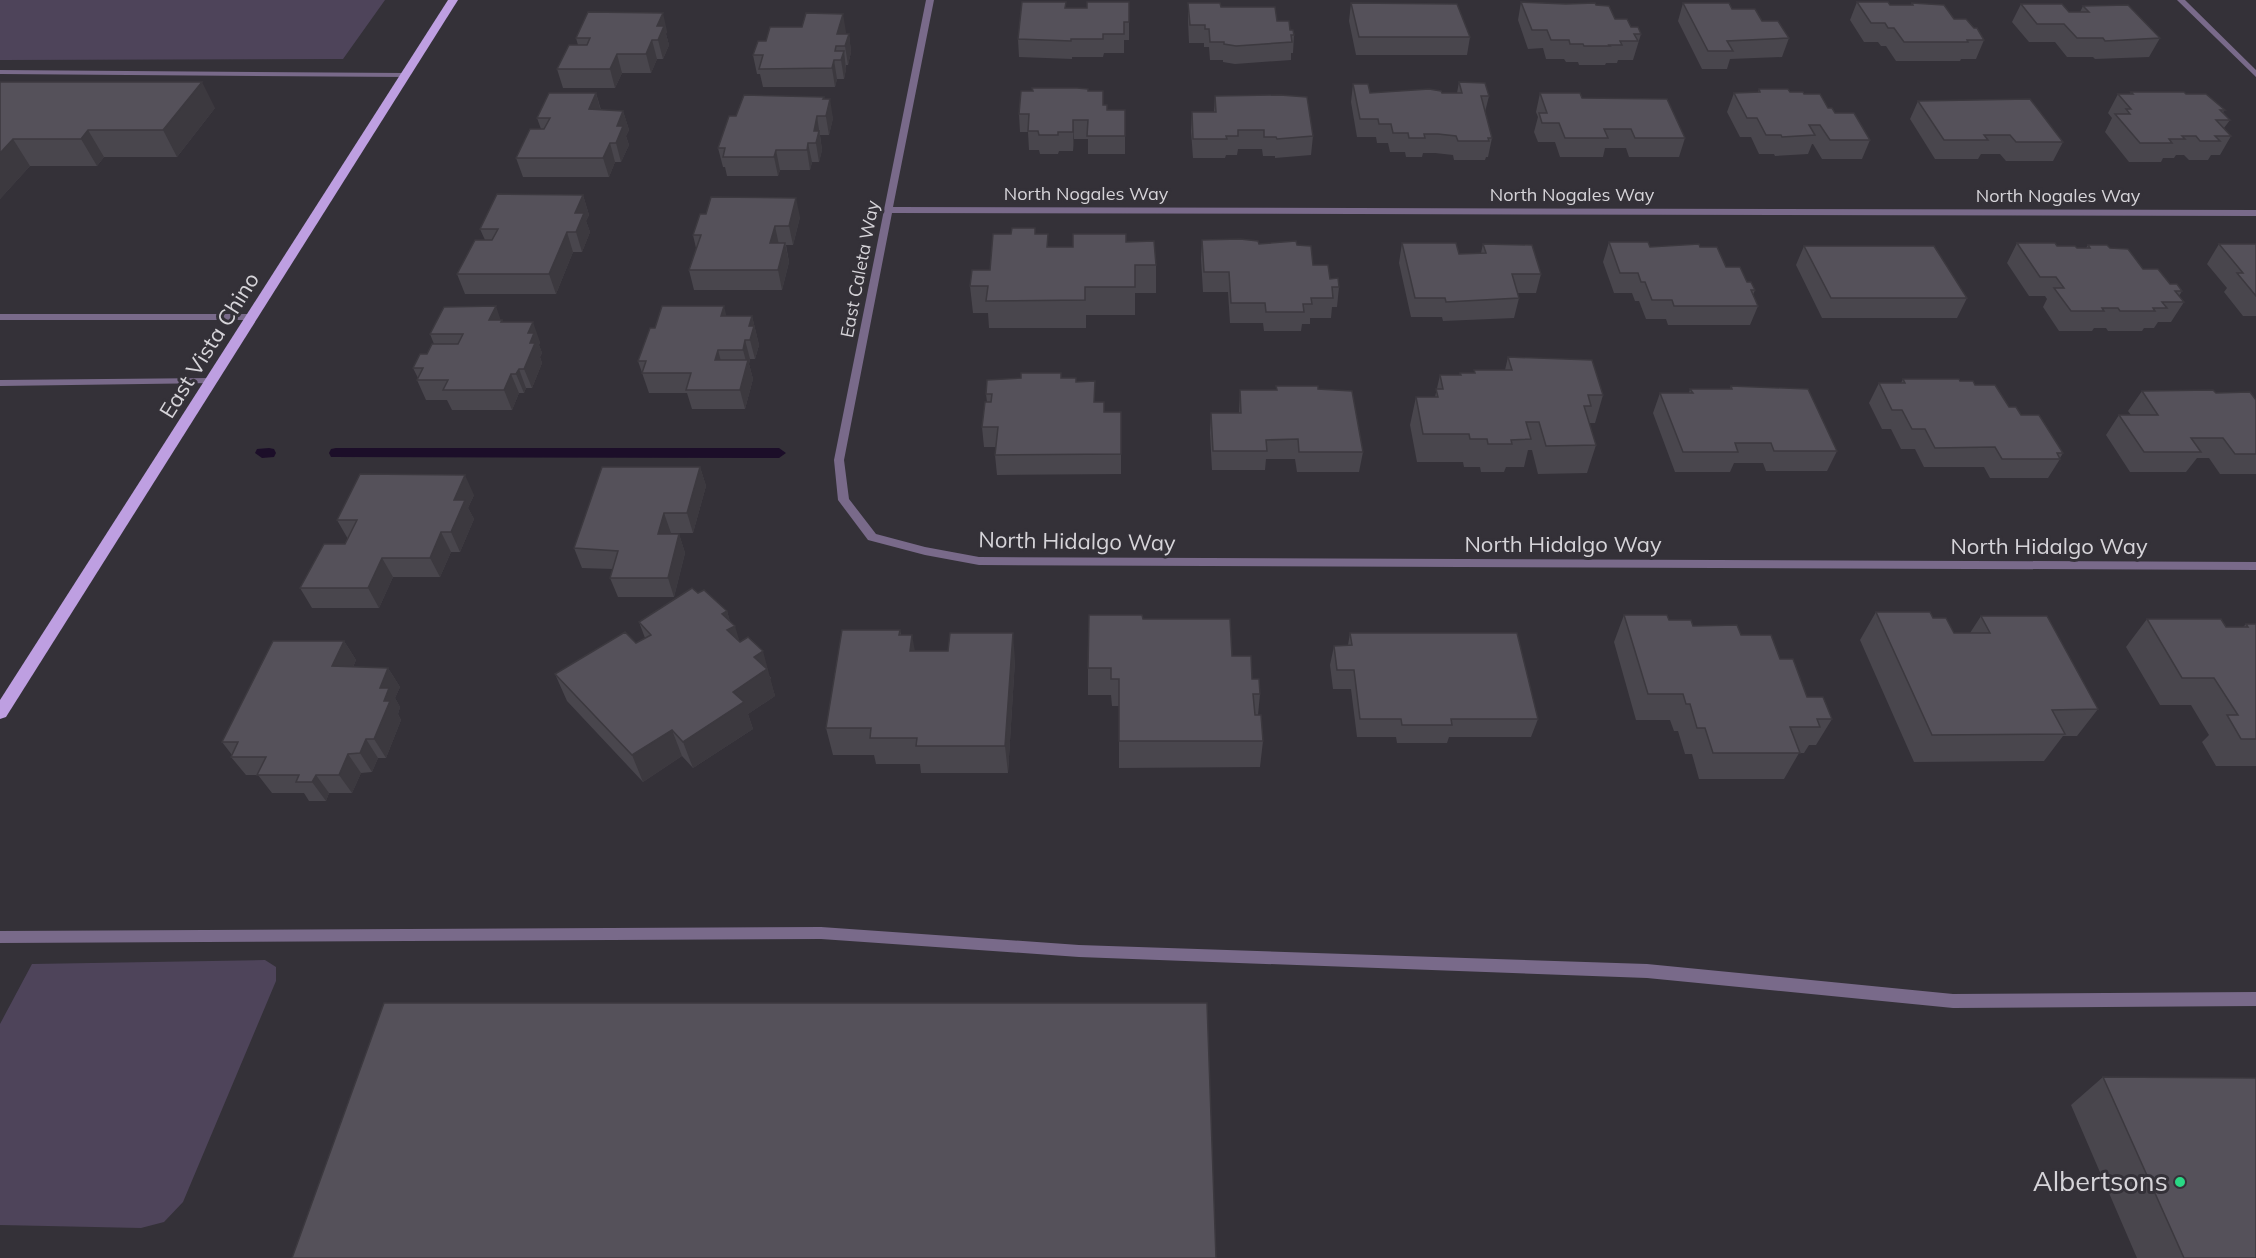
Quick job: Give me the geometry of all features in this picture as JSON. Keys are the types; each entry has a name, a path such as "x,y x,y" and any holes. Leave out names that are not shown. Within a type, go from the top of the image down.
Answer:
{"main road":[{"name":"East Vista Chino","path":"0,713 453,0"}],"street":[{"name":"East Caleta Way","path":"872,537 844,500 839,460 930,0"},
{"path":"2181,0 2256,75"},
{"path":"0,72 405,75"},
{"name":"North Nogales Way","path":"889,210 2256,213"},
{"path":"0,317 252,317"},
{"path":"0,383 211,381"},
{"name":"North Hidalgo Way","path":"872,537 925,551 979,561 2256,566"},
{"path":"0,937 821,933 1079,951 1647,971 1953,1001 2256,999"}],"shaded area":[{"path":"0,0 385,0 343,59 0,60"},
{"path":"265,960 276,967 276,981 183,1202 164,1222 141,1228 0,1225 0,1024 32,964"}],"building":[{"path":"1022,2 1066,2 1065,8 1087,8 1087,2 1129,2 1129,22 1124,22 1124,34 1103,34 1103,39 1071,39 1071,41 1018,39"},
{"path":"1521,2 1595,3 1609,6 1615,19 1627,19 1631,27 1638,27 1641,34 1634,34 1638,41 1620,41 1622,45 1610,46 1584,46 1583,44 1570,44 1569,40 1551,40 1547,30 1532,30"},
{"path":"1857,2 1888,2 1890,5 1913,5 1912,3 1944,5 1954,19 1966,19 1974,28 1977,28 1984,40 1904,42 1894,28 1888,28 1885,23 1871,23"},
{"path":"1188,3 1220,3 1221,7 1275,7 1277,21 1289,21 1290,30 1293,30 1294,35 1291,35 1292,42 1236,46 1224,44 1224,42 1210,42 1209,29 1205,29 1205,25 1190,25"},
{"path":"1351,3 1457,4 1470,37 1359,37"},
{"path":"1683,3 1729,3 1732,9 1755,9 1762,21 1778,21 1789,38 1727,41 1733,51 1708,51"},
{"path":"2021,4 2062,4 2069,12 2089,12 2083,6 2128,5 2160,38 2105,41 2103,38 2077,38 2064,24 2037,24"},
{"path":"588,12 663,13 657,26 664,26 658,40 652,40 646,54 617,54 610,69 557,69 569,45 587,45 590,38 576,38"},
{"path":"806,13 843,14 837,34 849,34 845,46 836,46 835,51 844,51 841,60 834,60 832,68 759,69 763,55 753,55 758,41 766,41 770,27 802,27"},
{"path":"0,82 202,82 163,130 88,130 81,139 13,139 0,153"},
{"path":"1459,82 1485,83 1489,96 1481,96 1492,138 1488,138 1489,141 1458,141 1456,136 1438,134 1424,134 1425,138 1409,138 1408,133 1393,133 1391,124 1379,124 1378,119 1360,119 1353,84 1368,84 1370,93 1429,89 1442,93 1462,93"},
{"path":"1032,88 1077,88 1103,91 1103,105 1107,105 1107,110 1125,110 1125,136 1087,136 1088,120 1073,120 1073,132 1058,132 1058,135 1039,135 1038,131 1028,131 1029,114 1019,114 1021,91 1033,91"},
{"path":"1759,89 1788,89 1790,92 1820,94 1828,108 1832,108 1835,113 1854,113 1870,140 1830,140 1820,125 1809,125 1815,135 1782,137 1781,135 1766,135 1757,118 1747,118 1734,93 1760,92"},
{"path":"2131,92 2206,94 2225,110 2220,110 2230,120 2216,120 2231,136 2215,136 2220,141 2200,141 2196,136 2182,136 2185,139 2169,139 2172,143 2140,143 2115,114 2130,114 2126,109 2131,109 2118,94 2133,94"},
{"path":"549,93 596,93 589,109 623,111 617,126 623,126 616,143 610,143 603,158 516,158 530,129 544,129 550,118 537,118"},
{"path":"1540,93 1580,93 1582,98 1667,99 1685,138 1635,138 1631,129 1604,129 1608,138 1565,138 1559,123 1542,123 1539,113 1547,113"},
{"path":"744,95 830,99 826,116 817,116 814,131 819,131 816,143 808,143 807,150 776,150 774,157 723,157 725,148 718,148 729,116 736,116"},
{"path":"1215,96 1307,97 1313,136 1277,139 1276,137 1264,137 1264,130 1238,130 1238,136 1226,136 1227,139 1193,139 1192,112 1216,112"},
{"path":"2030,99 2063,142 2016,142 2010,135 1984,135 1988,140 1944,140 1918,101"},
{"path":"497,194 583,195 575,213 584,213 576,232 567,232 549,274 457,274 475,240 492,240 498,229 480,229"},
{"path":"711,197 796,198 789,226 775,226 770,243 785,243 778,270 689,270 701,235 693,235 700,214 706,214"},
{"path":"1012,228 1035,228 1035,234 1048,234 1047,247 1073,247 1073,234 1126,234 1126,242 1154,241 1156,265 1135,265 1135,287 1085,287 1085,300 986,301 988,286 970,286 972,270 990,270 993,234 1011,234"},
{"path":"1202,240 1258,241 1259,244 1296,241 1297,245 1311,246 1313,265 1328,265 1330,279 1338,278 1339,287 1332,287 1333,298 1311,298 1312,304 1303,304 1304,312 1266,312 1265,303 1231,303 1229,272 1204,272"},
{"path":"1609,242 1648,242 1650,247 1699,244 1700,247 1717,247 1726,267 1740,267 1747,282 1751,282 1755,290 1751,290 1758,306 1674,306 1672,300 1652,300 1645,282 1641,282 1638,273 1620,273"},
{"path":"1402,243 1456,243 1459,254 1486,253 1483,244 1532,245 1541,274 1512,274 1519,298 1446,302 1445,298 1415,298"},
{"path":"2017,243 2055,243 2057,246 2077,248 2090,248 2088,245 2107,245 2110,248 2128,249 2143,269 2158,269 2170,284 2177,284 2182,291 2175,291 2184,302 2162,302 2167,308 2153,308 2155,311 2120,311 2118,308 2102,308 2104,311 2071,311 2054,288 2064,288 2056,277 2040,277"},
{"path":"2219,244 2256,244 2256,296 2237,273 2243,273"},
{"path":"1804,246 1934,246 1967,298 1831,298"},
{"path":"496,306 489,320 533,322 528,333 534,333 530,343 535,343 524,369 511,374 504,390 443,390 448,380 417,380 423,368 413,368 420,354 427,354 432,344 458,344 463,334 430,334 444,307"},
{"path":"662,306 724,306 721,316 752,316 749,326 754,326 750,340 745,340 743,350 718,350 715,360 748,360 740,390 686,390 691,373 642,373 646,361 638,361 650,328 655,328"},
{"path":"1508,357 1592,360 1603,395 1588,395 1591,406 1584,406 1596,445 1546,446 1539,422 1526,422 1531,439 1511,440 1512,444 1488,444 1487,439 1470,439 1469,434 1423,434 1416,397 1438,397 1436,389 1443,389 1440,375 1475,373 1474,370 1512,370"},
{"path":"1021,373 1061,373 1061,378 1076,378 1076,382 1095,381 1094,402 1104,402 1104,412 1121,412 1121,454 995,455 998,427 982,427 985,402 991,402 992,394 986,394 987,380 1021,378"},
{"path":"1903,379 1959,379 1960,381 1973,381 1975,385 1995,385 2009,407 2016,407 2021,415 2039,415 2063,453 2057,453 2060,459 2002,459 1995,447 1935,448 1925,429 1912,429 1902,410 1892,410 1879,383 1905,383"},
{"path":"1276,386 1318,386 1318,389 1352,391 1363,452 1299,452 1298,439 1266,440 1267,451 1213,451 1211,413 1241,413 1240,390 1277,390"},
{"path":"1731,386 1808,389 1837,451 1774,451 1771,443 1735,443 1738,452 1683,452 1660,393 1693,393 1690,389 1732,389"},
{"path":"2213,390 2216,393 2250,392 2256,400 2256,454 2235,454 2223,438 2191,438 2201,452 2144,452 2119,415 2158,415 2142,391"},
{"path":"602,467 700,467 687,513 664,513 658,534 679,534 668,578 610,578 618,551 574,548"},
{"path":"360,474 465,475 454,500 465,500 451,532 441,532 430,558 382,558 368,588 300,588 324,544 345,544 357,520 337,520"},
{"path":"692,588 698,593 704,590 727,611 722,614 735,626 727,630 740,642 748,637 763,651 754,657 767,669 733,692 744,702 683,742 672,730 632,755 555,674 625,632 636,643 651,635 639,622"},
{"path":"1876,612 1930,612 1933,618 1946,618 1954,633 1990,633 1981,616 2047,616 2098,709 2052,710 2065,734 1932,735"},
{"path":"1089,615 1142,615 1143,619 1230,619 1232,656 1251,656 1252,679 1259,679 1260,694 1253,694 1255,715 1261,715 1263,741 1119,741 1119,679 1111,679 1111,668 1088,668"},
{"path":"1624,615 1667,615 1669,620 1691,620 1693,626 1737,625 1741,635 1771,635 1780,659 1793,659 1807,697 1823,697 1832,719 1817,719 1820,727 1790,727 1800,753 1713,753 1705,728 1697,728 1690,704 1686,704 1683,694 1648,694"},
{"path":"2147,619 2221,619 2226,627 2248,627 2246,624 2256,624 2256,739 2241,739 2227,715 2238,715 2214,678 2182,678"},
{"path":"842,630 900,630 899,635 912,635 910,651 948,651 950,633 1013,633 1005,746 916,746 917,738 870,738 871,728 826,728"},
{"path":"1350,633 1517,633 1538,719 1451,719 1452,725 1402,725 1401,719 1360,719 1354,670 1337,670 1334,646 1352,645"},
{"path":"273,641 344,641 332,666 388,668 380,688 389,688 384,701 390,701 374,739 366,739 360,753 348,754 339,775 316,775 312,782 296,782 299,775 257,775 266,757 231,757 238,742 222,742"},
{"path":"384,1003 1207,1003 1216,1258 292,1258"},
{"name":"Albertsons","path":"2103,1077 2256,1078 2256,1258 2184,1258"}],"waterway":[{"path":"262,453 269,453"},
{"path":"336,453 779,453"}],"place":[{"name":"Albertsons","path":"2180,1182"}]}
